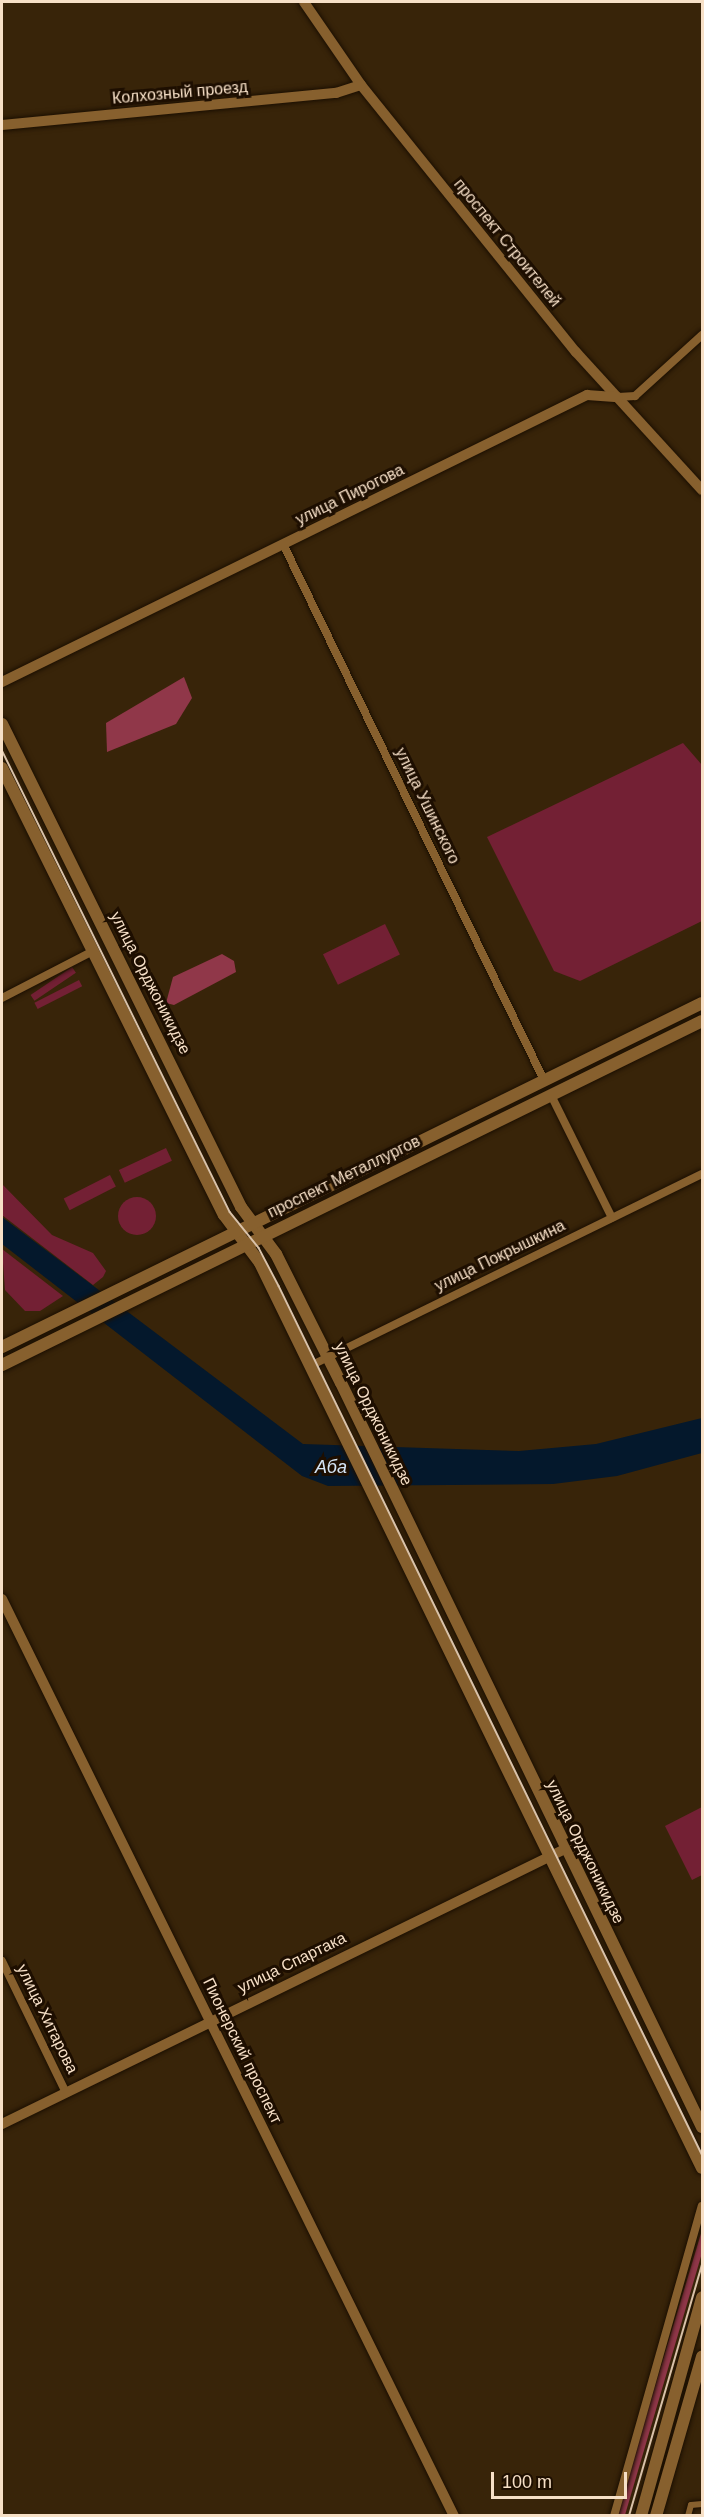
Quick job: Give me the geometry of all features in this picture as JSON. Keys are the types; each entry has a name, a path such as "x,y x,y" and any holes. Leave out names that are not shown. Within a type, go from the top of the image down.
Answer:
{"main road":[{"name":"улица Орджоникидзе","path":"2,724 252,1222 263,1235 364,1431 702,2127"},
{"name":"улица Орджоникидзе","path":"2,768 236,1230 248,1243 310,1366 702,2168"},
{"name":"проспект Металлургов","path":"2,1347 252,1222 702,1003"},
{"name":"проспект Металлургов","path":"2,1365 702,1021"},
{"path":"641,2516 702,2297"},
{"path":"656,2516 702,2357"}],"street":[{"name":"проспект Строителей","path":"304,2 361,85 618,397 702,490"},
{"name":"Колхозный проезд","path":"2,125 336,93 361,85"},
{"name":"улица Пирогова","path":"2,682 587,395 635,396 702,335"},
{"name":"улица Ушинского","path":"283,544 544,1080"},
{"path":"2,998 93,951"},
{"path":"551,1095 612,1218"},
{"name":"улица Покрышкина","path":"310,1366 702,1173"},
{"name":"Пионерский проспект","path":"2,1599 454,2516"},
{"name":"улица Спартака","path":"2,2124 209,2020 565,1849"},
{"name":"улица Хитарова","path":"2,1961 65,2091"},
{"path":"614,2516 702,2206"},
{"path":"683,2366 698,2371"},
{"path":"688,2516 691,2505 702,2504"}],"shaded area":[{"path":"184,677 192,698 176,724 107,752 106,723"},
{"path":"683,743 702,765 702,921 580,981 554,971 487,837"},
{"path":"385,924 400,955 338,985 323,954"},
{"path":"222,954 234,961 236,972 174,1005 166,1003 173,977"},
{"path":"72,967 76,973 34,1001 31,995"},
{"path":"79,980 82,986 38,1009 34,1003"},
{"path":"166,1148 172,1161 125,1183 119,1170"},
{"path":"110,1175 116,1187 70,1210 64,1199"},
{"path":"2,1184 52,1235 93,1253 106,1271 103,1277 93,1285 2,1215"},
{"path":"137,1197 151,1202 156,1216 151,1230 137,1235 123,1230 118,1216 123,1202"},
{"path":"2,1249 63,1296 40,1311 25,1311 5,1290"},
{"path":"702,1807 702,1875 692,1880 665,1826"},
{"path":"702,2230 702,2253 625,2515 616,2516"}],"water":[{"name":"Аба","path":"2,1217 303,1444 519,1451 596,1444 702,1418 702,1453 617,1476 553,1484 328,1486 302,1476 2,1244"}],"tram line":[{"path":"2,750 230,1212 259,1248 279,1286 702,2154"},
{"path":"629,2516 702,2264"}]}
